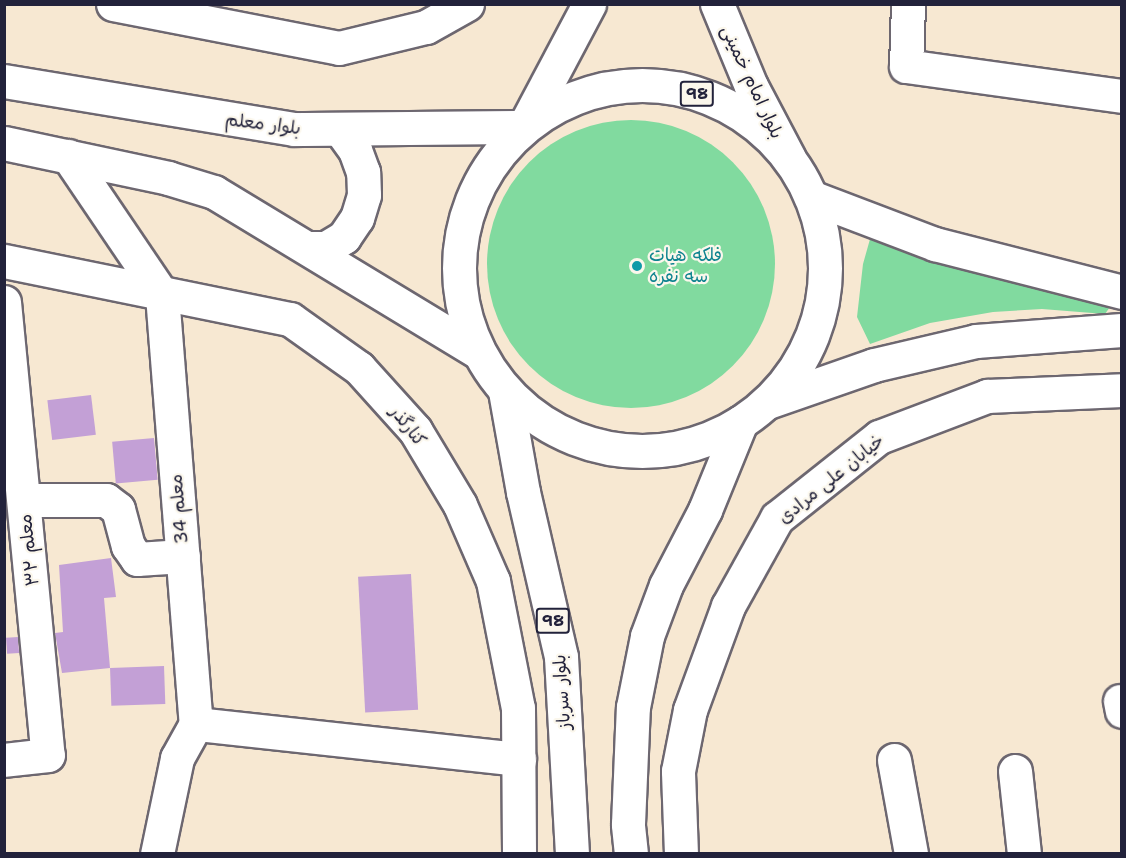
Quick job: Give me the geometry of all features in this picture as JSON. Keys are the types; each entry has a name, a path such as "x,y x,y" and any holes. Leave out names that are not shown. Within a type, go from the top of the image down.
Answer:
{"main road":[{"path":"113,4 339,48 426,27 467,4"},
{"path":"524,127 589,4"},
{"name":"بلوار امام خمینی","path":"717,4 751,86 789,158"},
{"path":"908,4 906,66 1122,96"},
{"name":"بلوار معلم","path":"4,81 213,118 341,131 524,127"},
{"name":"98","path":"663,85 711,97 746,117 789,158 811,197 823,239 823,295 816,327 796,367 768,402 741,422 683,448 634,453 586,444 542,423 505,392 477,351 461,294 459,255 469,207 491,163 524,127 566,100 614,86 663,85"},
{"path":"309,248 326,248 344,237 357,218 364,195 363,172 355,150 341,131"},
{"name":"98","path":"4,143 168,178 214,192 477,351"},
{"path":"68,156 162,295"},
{"path":"811,197 935,244 1122,292"},
{"name":"کنارگذر","path":"4,261 162,295 290,319 359,368 414,430 460,505 493,581 518,708 519,854"},
{"name":"معلم 34","path":"162,295 196,724"},
{"name":"معلم ۳۲","path":"4,302 12,457 24,500 48,755 4,760"},
{"path":"768,402 874,365 976,340 1122,330"},
{"name":"خیابان علی مرادی","path":"681,854 678,771 690,710 728,606 777,518 879,437 987,396 1122,390"},
{"name":"بلوار سرباز","path":"505,392 523,492 561,657 572,854"},
{"path":"631,854 628,824 633,707 647,636 666,585 705,510 741,422"},
{"path":"24,500 106,500 117,509 128,546 137,559 183,556"},
{"path":"157,854 177,758 196,724 519,759"},
{"path":"894,760 911,854"},
{"path":"1015,771 1024,854"}],"green space":[{"path":"631,120 659,123 699,137 722,153 742,173 764,209 772,236 775,264 772,292 758,332 742,355 722,375 686,397 659,405 631,408 603,405 563,391 540,375 520,355 498,319 490,292 487,264 490,236 504,196 520,173 540,153 576,131 603,123"},
{"path":"872,232 943,263 1070,291 1112,304 1105,314 1042,309 993,312 930,323 870,344 857,317 863,264"}],"building":[{"path":"91,395 96,435 52,440 47,400"},
{"path":"154,438 158,480 116,484 112,442"},
{"path":"111,558 116,597 104,598 110,668 62,673 55,633 63,632 59,565"},
{"path":"411,574 418,710 365,713 358,577"},
{"path":"18,637 19,653 7,654 6,638"},
{"path":"164,666 165,704 111,706 110,668"}],"place":[{"name":"فلکه هیات سه نفره","path":"637,266"}]}
